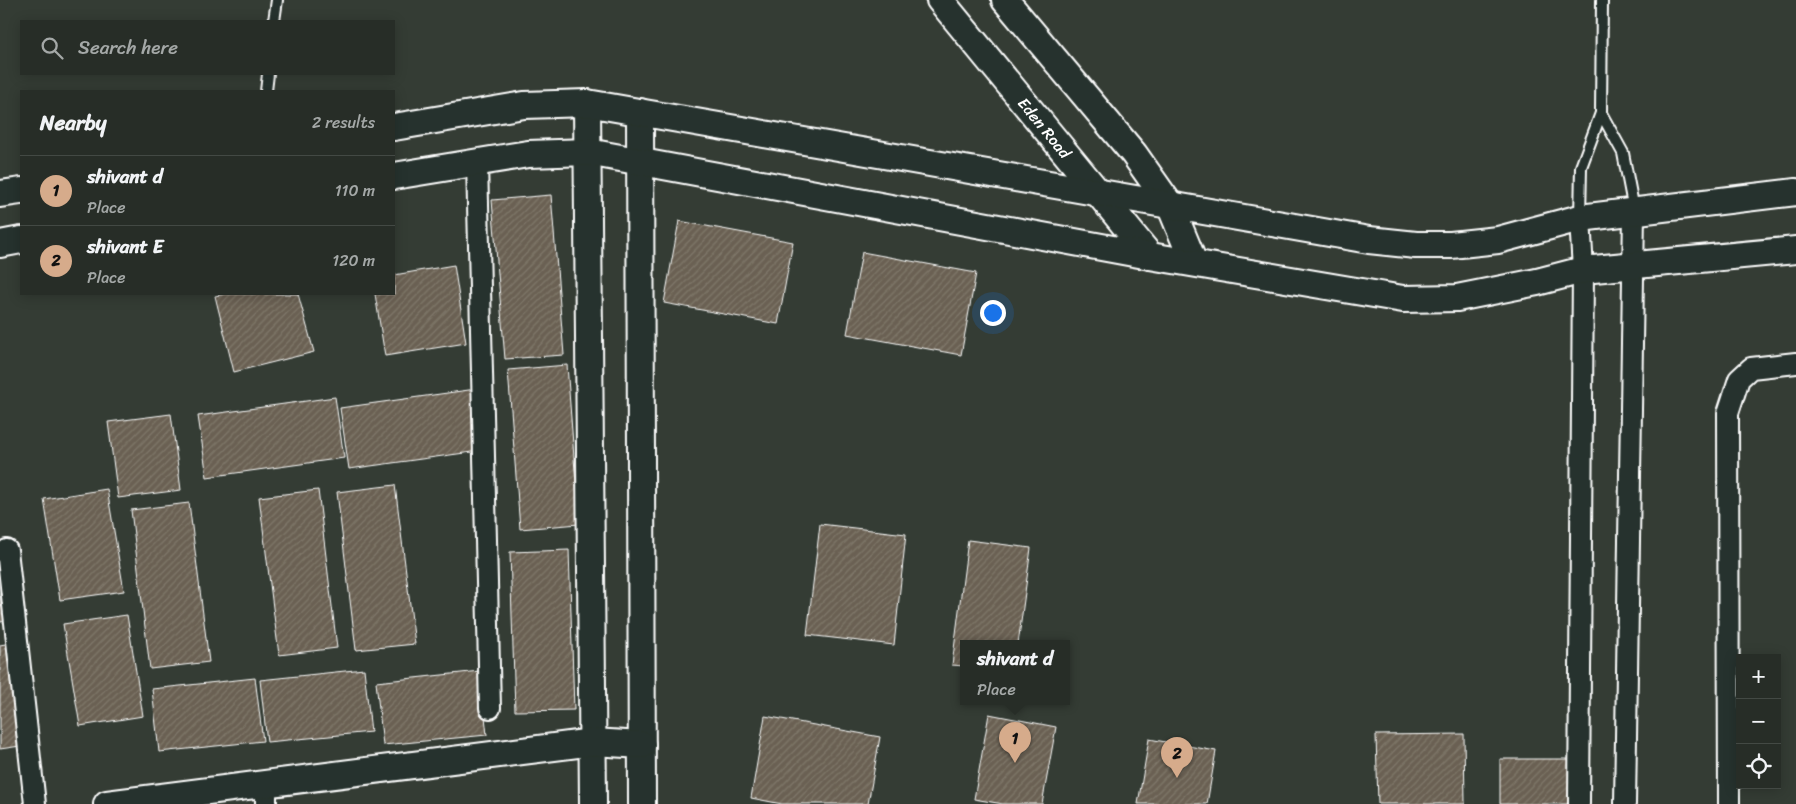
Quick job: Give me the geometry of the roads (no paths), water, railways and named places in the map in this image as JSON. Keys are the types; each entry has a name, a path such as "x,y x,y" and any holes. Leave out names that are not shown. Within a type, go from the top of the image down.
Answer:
{"street":[{"name":"Eden Road","path":"940,0 1150,256"},
{"path":"1005,0 1134,154 1170,205 1194,263"},
{"path":"587,103 593,804"},
{"path":"395,127 524,105 587,103 1369,240 1416,245 1451,245 1498,240 1580,218 1796,192"},
{"path":"640,112 642,804"},
{"path":"395,176 528,154 588,152 1150,256 1403,299 1457,298 1537,282 1583,270 1796,250"},
{"path":"477,162 490,708"},
{"path":"0,194 20,191"},
{"path":"1625,804 1634,212"},
{"path":"1579,804 1583,270 1580,218"},
{"path":"0,244 20,240"},
{"path":"1729,804 1728,413 1739,379 1750,368 1796,363"},
{"path":"7,550 35,804"},
{"path":"107,804 266,794 593,742 642,745"}],"lane":[{"path":"274,20 277,0"},
{"path":"1580,218 1581,167 1601,113 1602,0"},
{"path":"266,90 268,75"},
{"path":"1601,113 1624,153 1634,212"}],"place":[{"name":"shivant d","path":"1015,763"},
{"name":"shivant E","path":"1177,778"}]}
